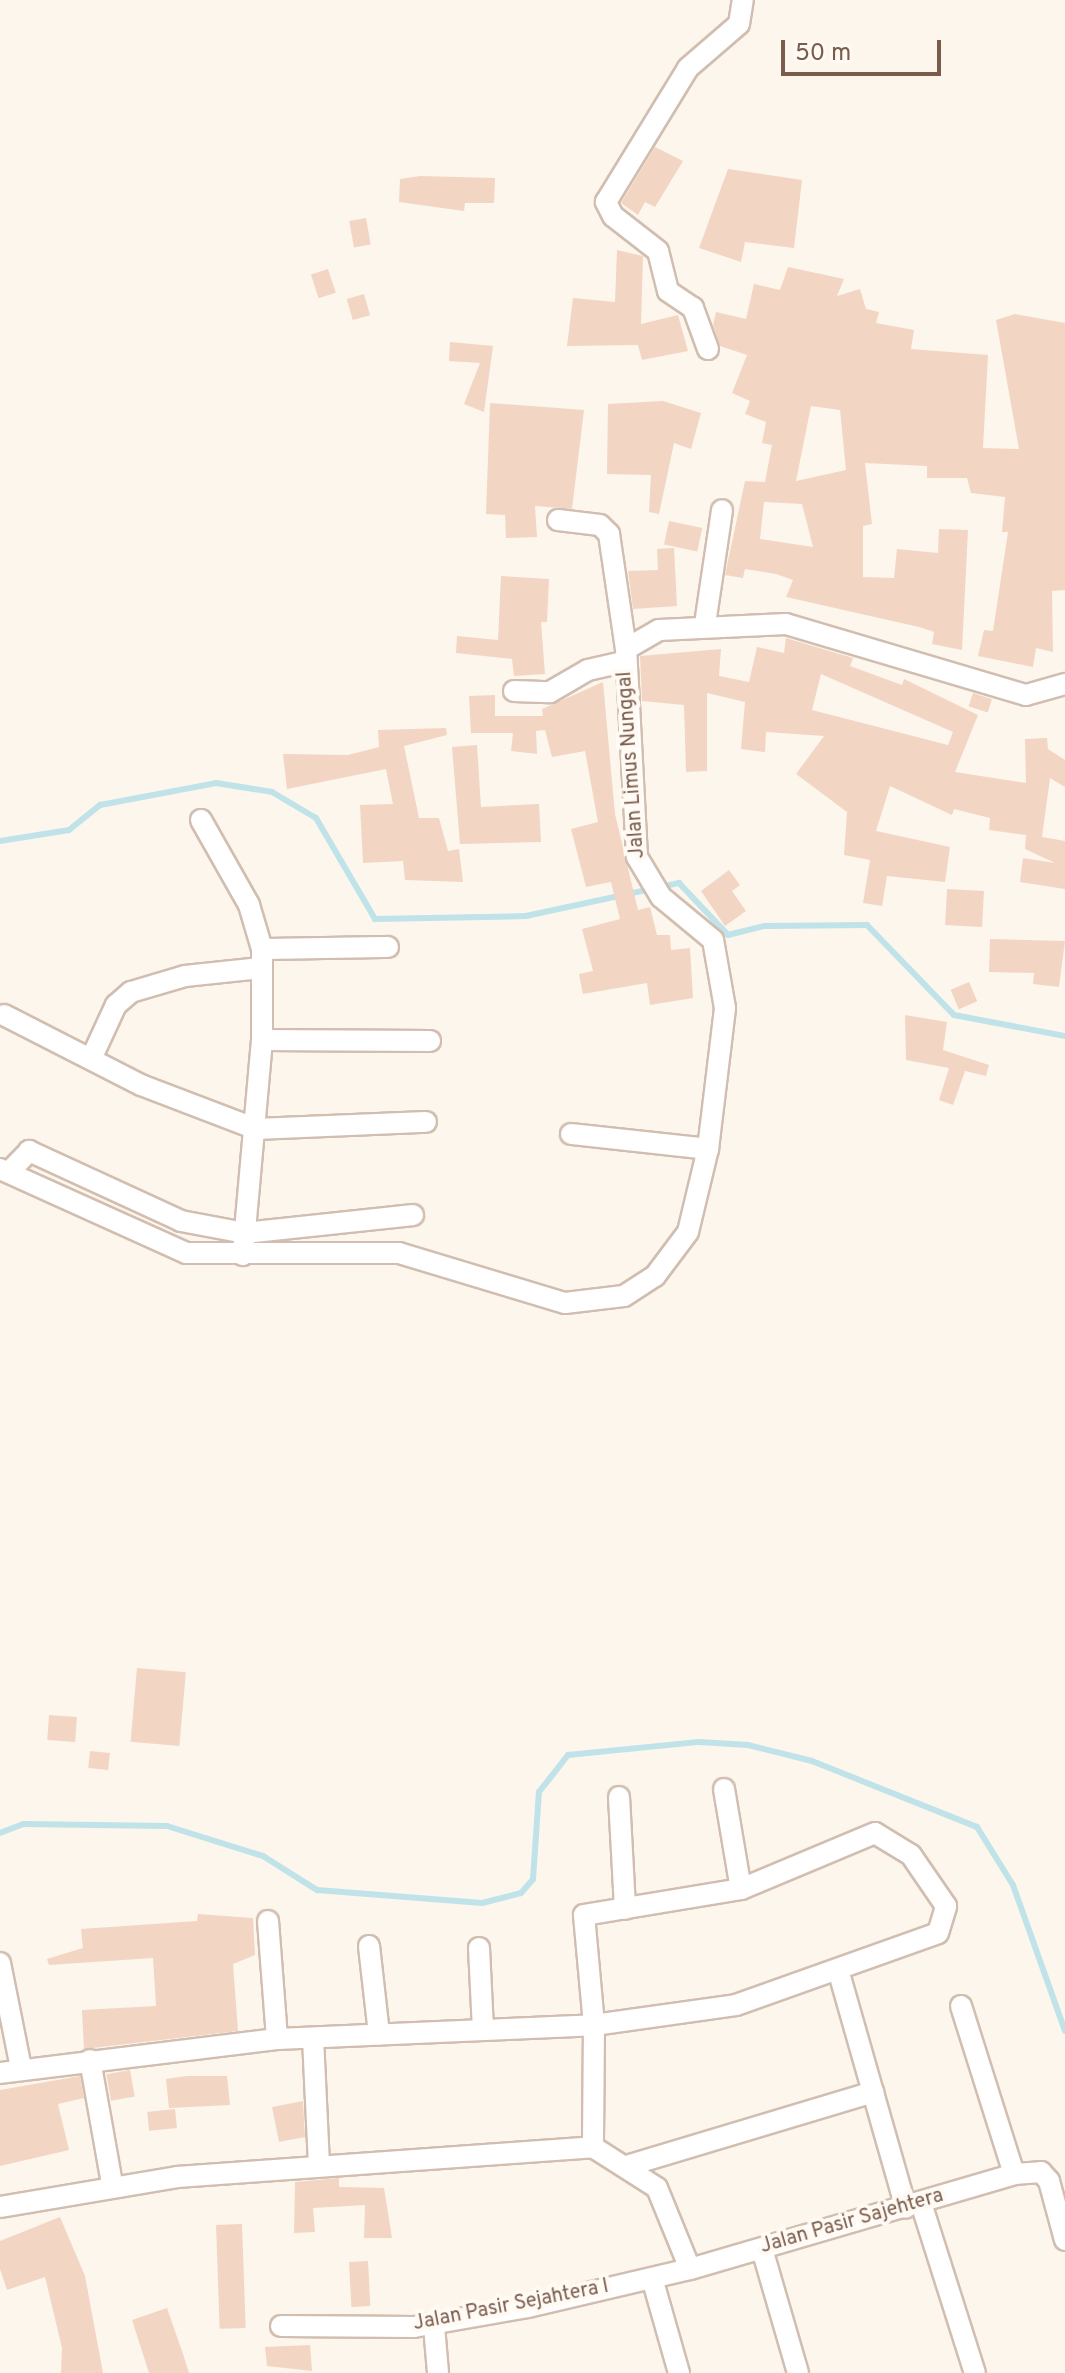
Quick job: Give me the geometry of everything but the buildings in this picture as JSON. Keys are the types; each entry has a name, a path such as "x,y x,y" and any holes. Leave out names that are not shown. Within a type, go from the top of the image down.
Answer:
{"street":[{"path":"708,349 693,308 668,291 658,251 613,216 606,202 688,68 739,24 743,0"},
{"path":"705,624 722,510"},
{"path":"514,691 550,692 588,670 625,656 609,534 600,525 558,520"},
{"name":"Jalan Limus Nunggal","path":"5,1170 186,1253 399,1253 565,1303 610,1301 640,1288 673,1256 688,1232 708,1149 723,1048 724,977 713,940 641,870 625,656 648,633 705,624 786,624 1026,695 1065,685"},
{"path":"201,820 249,905 262,959 262,1040 243,1255"},
{"path":"91,1059 116,1005 131,992 262,959 388,947"},
{"path":"4,1015 91,1059 256,1129 426,1122"},
{"path":"262,1040 430,1041"},
{"path":"571,1134 708,1149"},
{"path":"5,1170 29,1151 181,1221 245,1233 413,1215"},
{"path":"724,1789 741,1889"},
{"path":"619,1797 625,1909"},
{"path":"0,2073 21,2068 277,2039 594,2025 736,2005 839,1973 938,1933 946,1906 930,1878 884,1832 741,1889 582,1919 594,2025 593,2147"},
{"path":"268,1921 277,2039"},
{"path":"369,1946 379,2034"},
{"path":"479,1948 483,2029"},
{"path":"0,1963 21,2068"},
{"path":"839,1973 873,2092 975,2373"},
{"path":"961,2006 1014,2174 1041,2172 1049,2181 1065,2240"},
{"path":"313,2038 319,2163"},
{"path":"90,2060 112,2184"},
{"path":"630,2165 873,2092"},
{"path":"0,2207 112,2184 319,2163 593,2147 630,2165 657,2188 690,2269"},
{"name":"Jalan Pasir Sajehtera","path":"690,2269 1014,2174"},
{"path":"762,2249 798,2373"},
{"name":"Jalan Pasir Sejahtera I","path":"281,2326 434,2326 690,2269"},
{"path":"652,2278 679,2373"},
{"path":"434,2326 438,2373"}],"waterway":[{"path":"0,841 69,830 100,805 216,783 272,792 316,818 375,919 526,916 679,883 728,935 765,926 867,925 954,1015 1065,1036"},
{"path":"0,1833 23,1824 167,1826 263,1856 317,1890 482,1903 521,1893 533,1879 539,1792 568,1755 699,1742 748,1745 812,1761 977,1827 1013,1885 1065,2031"}]}
